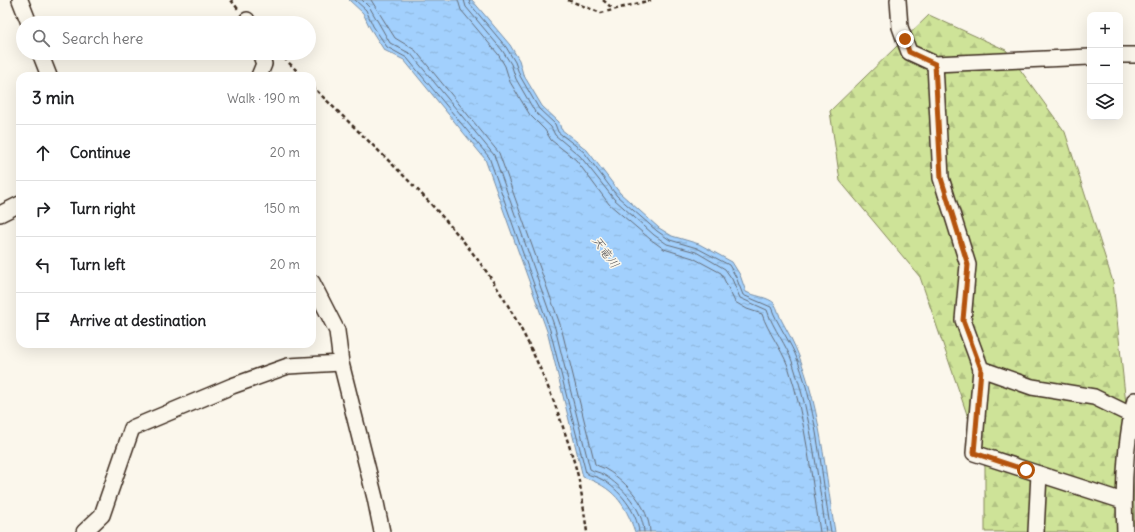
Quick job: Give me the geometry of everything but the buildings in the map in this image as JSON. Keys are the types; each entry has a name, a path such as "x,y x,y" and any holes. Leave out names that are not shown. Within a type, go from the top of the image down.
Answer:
{"street":[{"path":"20,0 26,16"},
{"path":"898,0 900,27 909,52 935,64 1087,57"},
{"path":"1123,55 1135,55"},
{"path":"43,60 47,72"},
{"path":"261,72 264,64 263,60"},
{"path":"935,64 941,178 968,265 963,320 981,369 974,453 1123,501"},
{"path":"0,214 16,206"},
{"path":"316,290 337,331 341,363 375,498 382,532"},
{"path":"84,532 102,515 132,428 232,386 288,366 341,363"},
{"path":"981,369 1032,387 1094,397 1132,414"},
{"path":"1125,532 1123,501 1132,414 1135,400"},
{"path":"1036,532 1039,474"}],"path":[{"path":"568,0 601,13 651,0"},
{"path":"603,0 613,10"},
{"path":"286,60 298,72"},
{"path":"316,90 446,221 486,272 521,327 547,384 577,473 587,532"}],"green space":[{"path":"929,15 1006,50 1065,132 1113,282 1133,470 1135,532 985,532 985,467 920,277 840,181 830,111"}],"water":[{"name":"天竜川","path":"349,0 472,0 510,45 519,60 523,74 542,106 559,122 561,129 587,150 620,193 659,228 672,236 699,244 732,262 740,275 746,292 768,299 774,303 795,347 813,399 823,452 835,532 635,532 627,513 616,497 602,486 583,477 547,331 485,159 404,60 384,50 370,28 363,13"}],"route":[{"path":"905,39 909,52 935,64 941,178 968,265 963,320 981,369 974,453 1026,470"}]}
